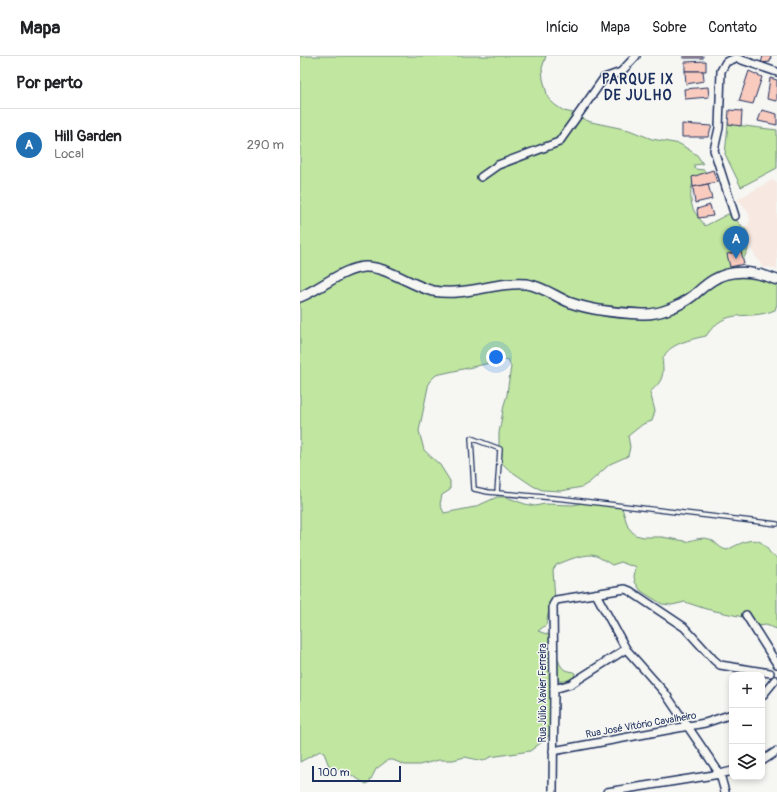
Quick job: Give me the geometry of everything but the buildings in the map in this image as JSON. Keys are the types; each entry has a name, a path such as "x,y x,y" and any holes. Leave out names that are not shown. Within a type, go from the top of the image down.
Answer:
{"street":[{"path":"481,177 498,164 559,142 604,78 621,72 636,56"},
{"path":"735,216 714,150 719,128 721,71 726,62 736,58 743,58 777,72"},
{"path":"300,297 354,269 366,267 378,268 425,289 435,291 472,291 512,284 526,284 534,286 569,302 593,310 612,313 652,315 684,302 712,280 732,273 763,274 777,280"},
{"path":"725,792 720,774 665,693 626,649 596,594 625,589 630,591 684,627 720,665 770,673"},
{"name":"Rua Júlio Xavier Ferreira","path":"553,792 553,606 556,600 560,598 596,594"},
{"path":"746,615 777,664"},
{"path":"554,689 571,684 626,649"},
{"path":"770,673 773,669 777,668"},
{"path":"765,693 776,680 771,677 770,673"},
{"name":"Rua José Vitório Cavalheiro","path":"553,751 688,727 729,715"},
{"path":"765,758 777,751"},
{"path":"607,792 720,774 729,771"}],"lane":[{"path":"497,493 500,449 471,438 474,489 497,493 777,524"}],"shaded area":[{"path":"772,180 777,182 777,270 769,267 763,268 739,230 747,226 750,221 749,214 738,199"}],"green space":[{"path":"300,56 546,56 542,68 548,98 564,111 573,113 591,122 629,130 652,139 680,144 697,155 703,164 694,165 695,169 704,170 706,173 695,180 692,186 691,200 695,213 705,226 728,214 747,231 748,249 744,258 737,266 715,277 705,290 725,279 757,275 777,283 777,304 775,310 765,313 729,317 714,326 706,336 681,343 665,354 661,379 658,385 650,392 655,411 652,421 643,424 628,436 630,447 628,456 610,464 590,482 582,487 561,491 542,490 533,486 508,469 501,462 499,451 499,433 511,367 508,359 436,375 429,382 419,431 424,450 440,465 450,481 450,490 442,495 440,504 444,513 475,507 497,497 506,497 535,506 545,504 573,505 593,501 622,508 628,527 635,535 644,537 662,537 685,542 699,538 707,538 727,550 751,540 760,542 774,557 777,558 777,629 766,625 758,626 743,617 706,609 685,602 672,605 662,604 641,591 635,582 635,566 621,562 612,565 592,555 576,558 556,565 553,570 555,600 548,614 546,625 538,631 552,636 560,664 565,670 575,673 574,677 568,681 554,681 554,697 558,706 552,730 546,739 530,751 490,757 483,761 465,757 453,760 439,760 419,765 405,765 393,760 388,760 376,769 369,783 366,784 348,773 329,766 324,753 320,751 300,762"},
{"path":"728,124 777,130 777,168 741,187 725,154"}],"place":[{"name":"Hill Garden","path":"736,259"}],"district":[{"name":"PARQUE IX DE JULHO","path":"638,88"}]}
